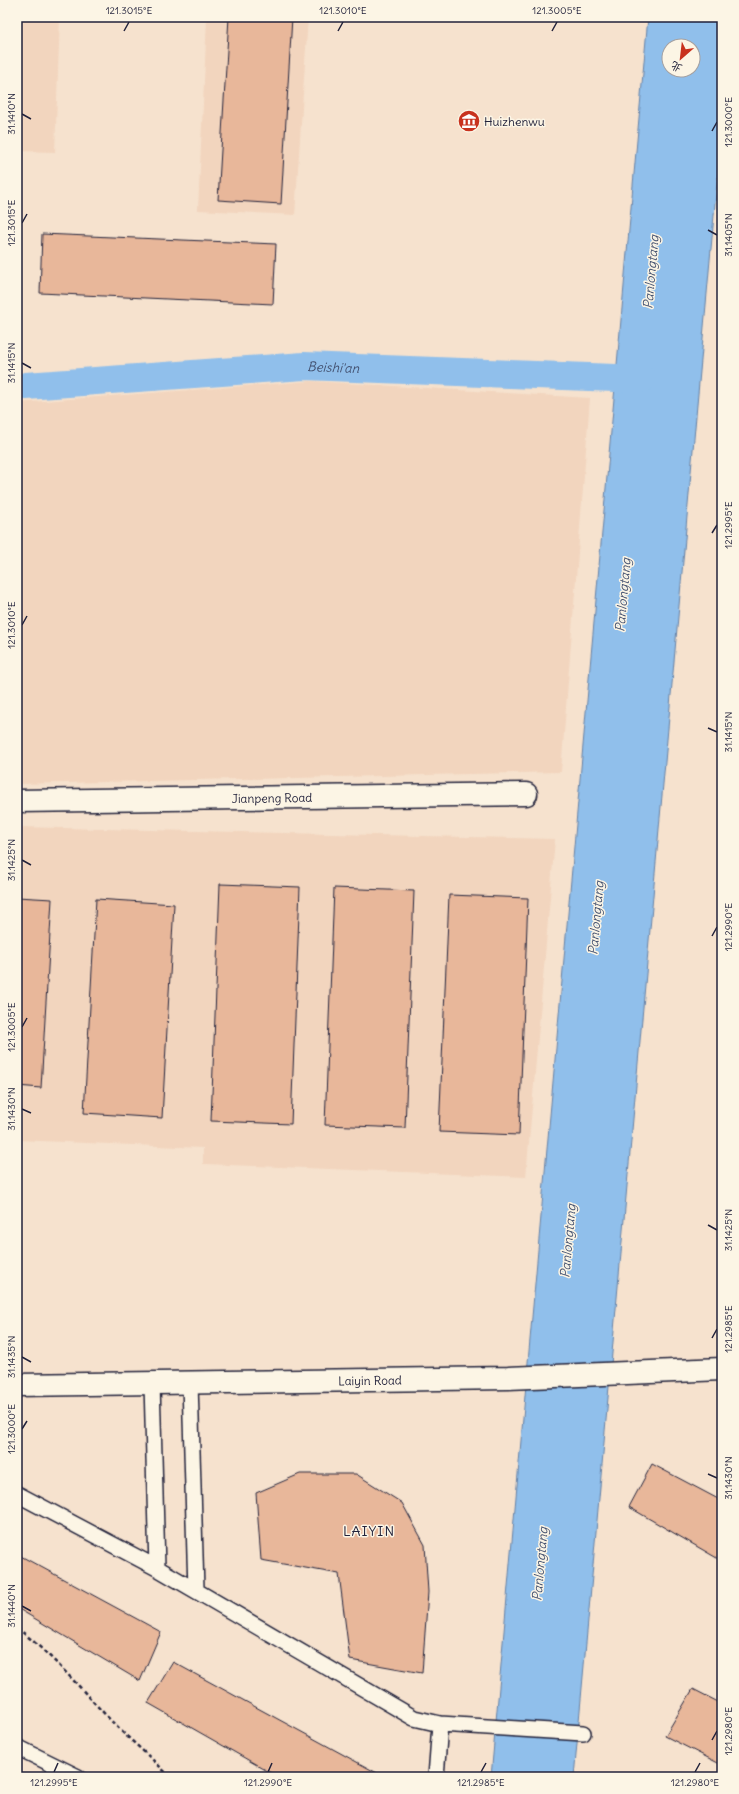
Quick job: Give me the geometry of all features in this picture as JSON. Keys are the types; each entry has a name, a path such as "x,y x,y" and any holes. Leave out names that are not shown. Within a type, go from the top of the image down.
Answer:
{"street":[{"name":"Jianpeng Road","path":"17,801 526,794"},
{"name":"Laiyin Road","path":"17,1385 508,1378 712,1369"}],"lane":[{"path":"152,1383 158,1568"},
{"path":"190,1383 196,1590"},
{"path":"17,1494 158,1568 414,1718 440,1724 583,1733"},
{"path":"436,1777 440,1724"},
{"path":"17,1747 78,1777"}],"path":[{"path":"17,1628 34,1641 121,1730 150,1755 170,1777"}],"shaded area":[{"path":"17,17 60,17 55,152 17,151"},
{"path":"166,17 308,17 295,215 198,210 207,18"},
{"path":"311,381 590,398 561,772 17,784 17,403"},
{"path":"17,827 555,839 526,1177 203,1164 203,1148 17,1140"}],"water":[{"name":"Panlongtang","path":"648,17 722,17 722,126 574,1777 491,1777"}],"building":[{"path":"229,17 292,17 281,204 218,200"},
{"path":"42,234 276,244 273,304 40,293"},
{"path":"220,884 300,887 291,1124 211,1121"},
{"path":"334,888 414,891 405,1128 325,1125"},
{"path":"449,895 528,898 519,1135 439,1132"},
{"path":"17,897 52,899 41,1088 17,1086"},
{"path":"96,899 174,904 162,1118 84,1113"},
{"path":"652,1464 722,1501 722,1561 629,1507"},
{"path":"300,1474 356,1474 402,1503 425,1545 428,1592 422,1673 350,1660 339,1574 261,1560 256,1493"},
{"path":"17,1554 161,1632 140,1681 17,1608"},
{"path":"173,1662 377,1773 375,1777 278,1777 148,1703"},
{"path":"693,1689 722,1704 722,1765 665,1736"}],"waterway":[{"name":"Beishi'an","path":"26,386 304,366 642,379"}],"place":[{"name":"Huizhenwu","path":"469,121"}],"district":[{"name":"LAIYIN","path":"369,1531"}]}
